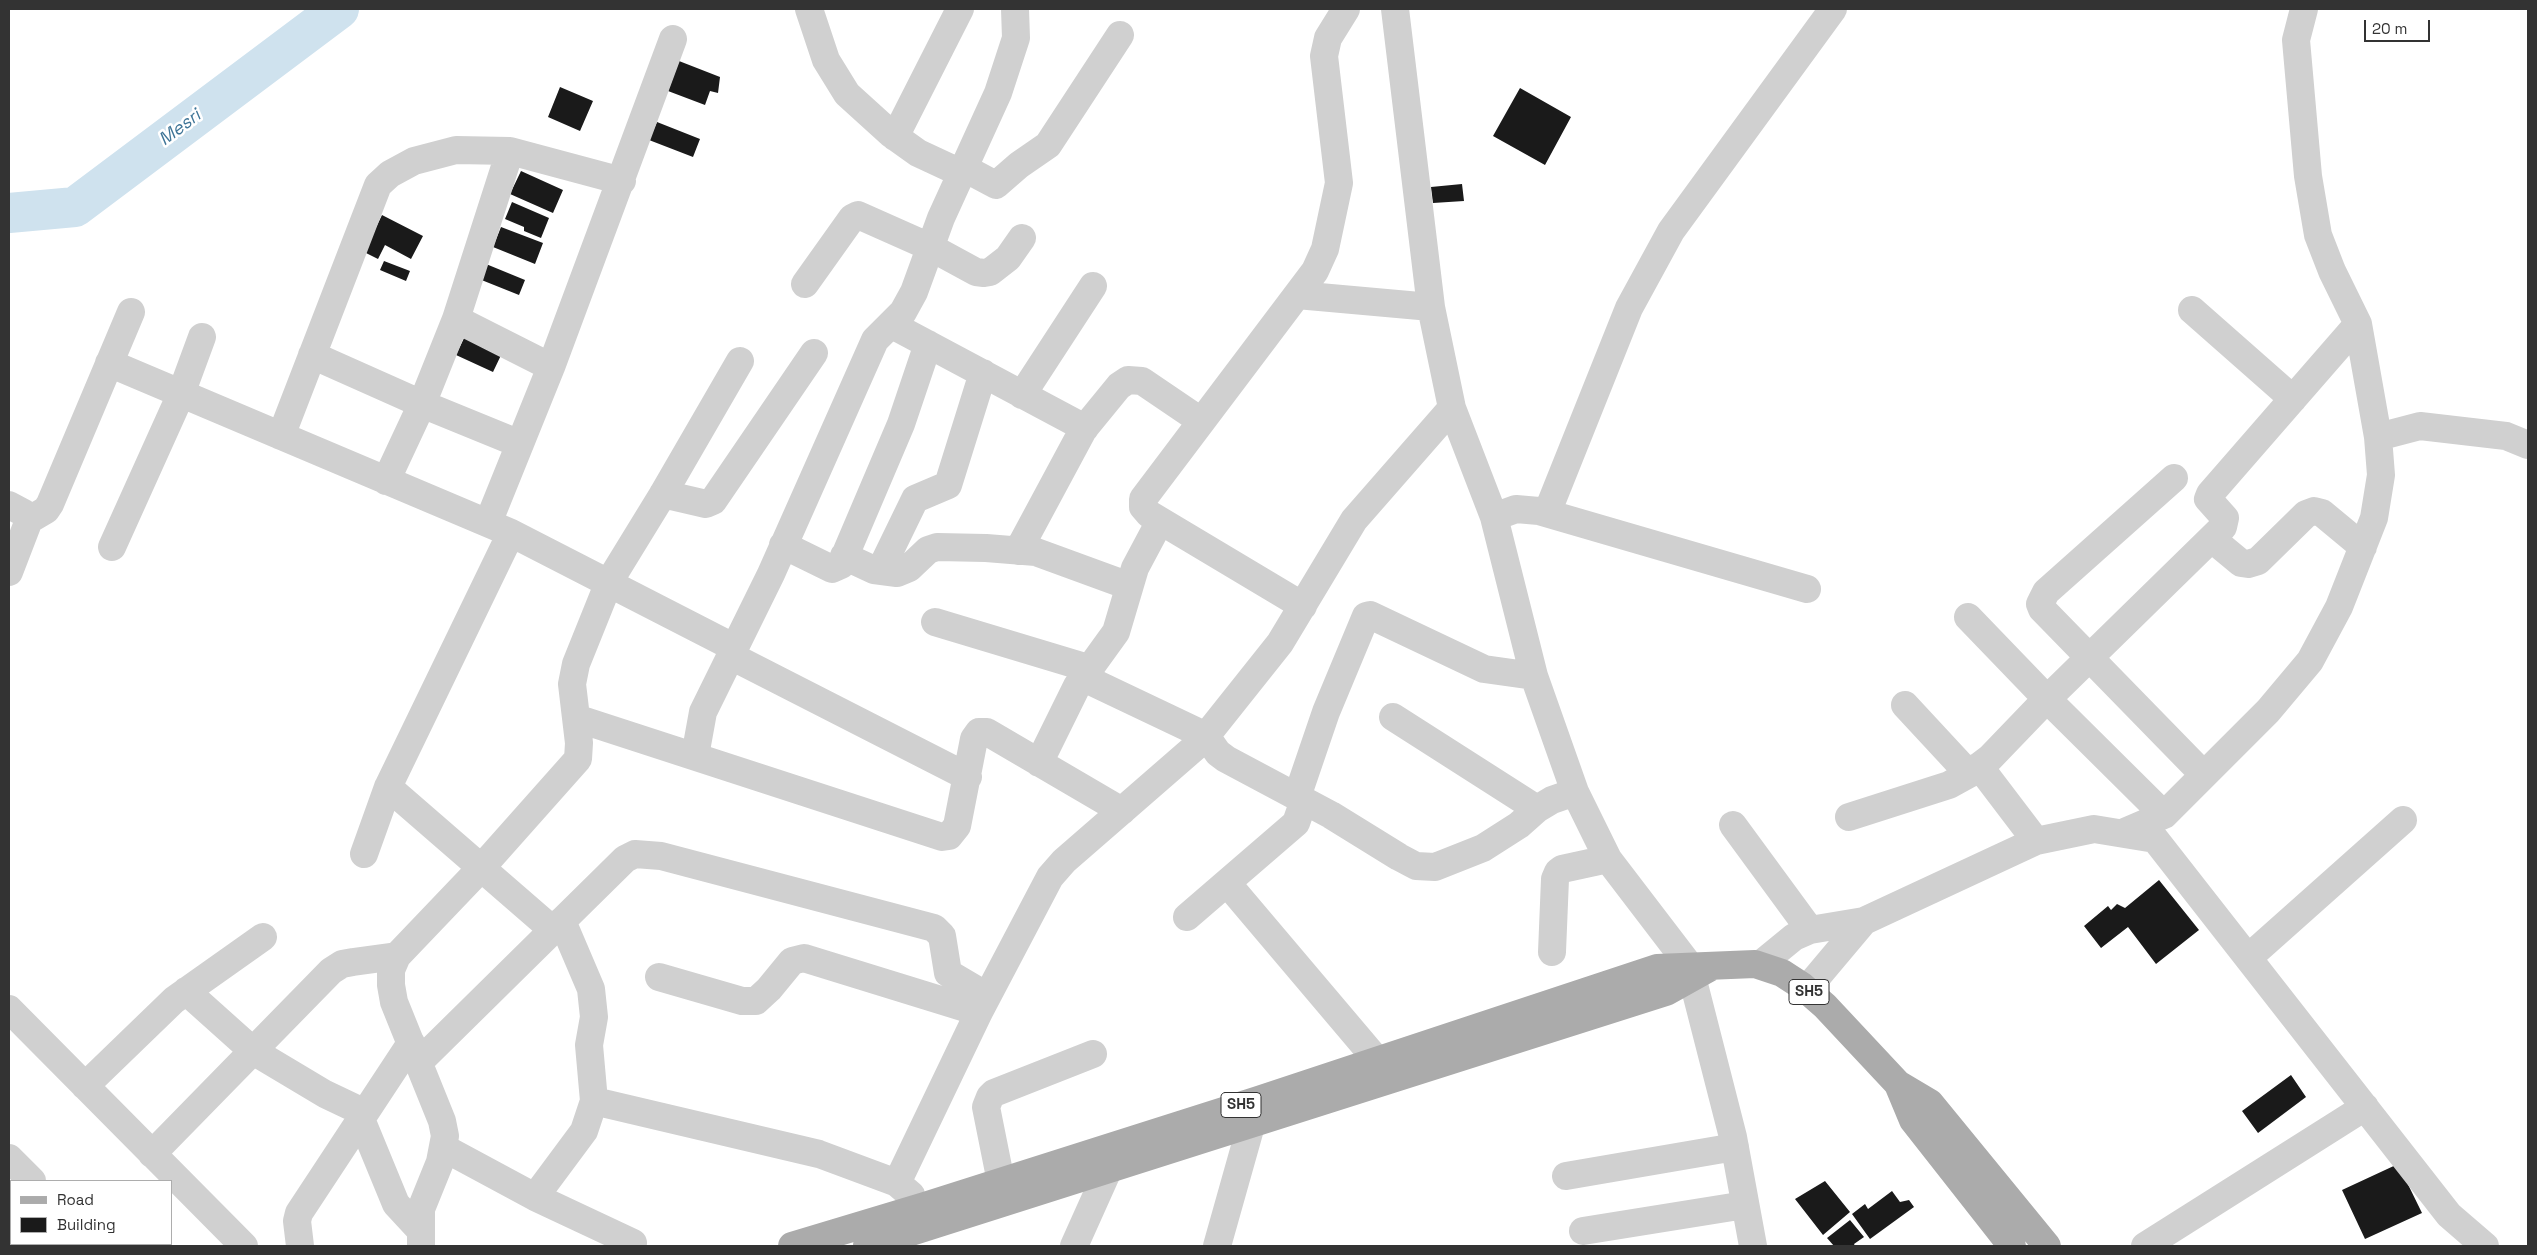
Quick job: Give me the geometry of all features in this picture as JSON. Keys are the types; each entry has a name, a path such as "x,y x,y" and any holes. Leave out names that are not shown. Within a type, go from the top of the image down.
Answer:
{"main road":[{"name":"SH5","path":"879,1244 1109,1168 1255,1111 1376,1059 1657,968 1698,969 1761,964 1782,973 1806,990 1825,1006 1898,1084 1930,1103 2047,1246"},
{"name":"SH5","path":"792,1246 1001,1182 1255,1111 1666,992 1698,969"},
{"name":"SH5","path":"1898,1084 1913,1120 2012,1246"}],"street":[{"path":"809,9 826,60 847,94 895,137 918,153 996,185 1019,165 1048,145 1120,35"},
{"path":"895,137 960,9"},
{"path":"695,756 703,712 783,546 875,340 903,312 914,292 930,246 998,93 1016,38 1015,9"},
{"path":"1303,606 1148,514 1143,507 1143,499 1315,271 1325,250 1339,183 1324,56 1328,38 1346,9"},
{"path":"1395,9 1431,307 1452,408 1494,517 1534,676 1575,792 1608,859 1698,969 1753,1246"},
{"path":"1547,513 1629,308 1671,231 1833,9"},
{"path":"2122,833 2164,815 2268,711 2310,661 2339,607 2374,518 2381,475 2378,437 2358,324 2318,235 2308,176 2296,40 2304,9"},
{"path":"364,854 388,787 500,528 520,444 622,181 673,39"},
{"path":"281,436 378,185 390,174 414,161 456,150 510,150 622,181"},
{"path":"386,482 422,404 456,319 510,150"},
{"path":"805,284 852,218 858,215 930,246 976,272 990,272 1008,258 1022,238"},
{"path":"1022,395 1093,286"},
{"path":"1297,295 1431,307"},
{"path":"2192,310 2292,399"},
{"path":"9,570 19,513 46,510 50,504 131,312"},
{"path":"456,319 551,368"},
{"path":"1849,817 1949,785 1974,770 2090,658 2212,539 2225,520 2223,514 2208,500 2210,494 2358,324"},
{"path":"892,325 1085,428"},
{"path":"112,547 181,394 202,338"},
{"path":"783,546 832,569 841,565 901,424 928,344"},
{"path":"664,494 706,504 713,501 814,353"},
{"path":"312,355 422,404 520,444"},
{"path":"421,1239 423,1198 444,1148 442,1121 394,1002 391,970 397,956 482,867 578,759 579,743 573,674 617,571 664,494 740,361"},
{"path":"109,363 386,482 500,528 617,571 733,652 968,777"},
{"path":"880,570 915,499 948,485 983,374"},
{"path":"1018,551 1085,428 1119,386 1134,379 1142,381 1202,421"},
{"path":"897,1183 983,1004 1050,878 1064,861 1201,742 1280,643 1354,520 1452,408"},
{"path":"2378,437 2420,426 2506,436 2528,445"},
{"path":"2174,478 2040,599 2042,609 2204,775"},
{"path":"1494,517 1516,509 1547,513 1807,588"},
{"path":"2212,539 2241,563 2248,564 2258,560 2306,514 2314,511 2322,513 2363,546"},
{"path":"1039,763 1077,686 1088,674 1116,632 1135,568 1160,521"},
{"path":"844,556 880,570 897,573 909,568 928,550 937,548 1036,552 1129,586"},
{"path":"1187,917 1296,822 1300,798 1326,712 1366,616 1370,615 1484,669 1534,676"},
{"path":"1968,617 2047,699 2164,815"},
{"path":"935,622 1088,674 1226,759 1331,814 1416,866 1435,867 1483,848 1519,825 1537,809 1552,800 1575,792"},
{"path":"1905,705 1974,770 2036,842"},
{"path":"1393,717 1537,809"},
{"path":"576,718 942,837 949,836 956,826 968,777 974,739 979,732 987,732 1122,811"},
{"path":"388,787 482,867 558,926 591,989 594,1017 589,1045 594,1101 584,1132 535,1197"},
{"path":"2248,958 2403,820"},
{"path":"1733,825 1810,930"},
{"path":"1761,964 1782,946 1810,930 1864,921 2036,842 2094,829 2155,839 2449,1215 2485,1246"},
{"path":"300,1246 297,1221 299,1212 363,1116 415,1053 558,926 625,859 635,854 648,854 934,928 942,936 948,973 983,1004"},
{"path":"1552,952 1555,879 1558,872 1562,869 1608,859"},
{"path":"1227,883 1376,1059"},
{"path":"1806,990 1864,921"},
{"path":"85,1086 174,1000 263,937"},
{"path":"152,1154 331,971 342,964 397,956"},
{"path":"659,977 742,1001 756,1001 769,989 792,961 804,958 983,1004"},
{"path":"186,991 253,1050 363,1116 396,1204 421,1239"},
{"path":"9,1009 244,1246"},
{"path":"1001,1182 986,1107 990,1097 994,1093 1093,1054"},
{"path":"594,1101 819,1154 897,1183 925,1206"},
{"path":"2145,1246 2365,1107"},
{"path":"1217,1246 1255,1111"},
{"path":"1566,1176 1734,1147"},
{"path":"444,1148 535,1197 634,1243"},
{"path":"9,1158 31,1180"},
{"path":"1074,1246 1109,1168"},
{"path":"1583,1231 1745,1205"}],"building":[{"path":"679,61 720,77 718,93 710,91 705,105 668,91"},
{"path":"560,87 593,101 580,131 548,117"},
{"path":"1520,88 1571,117 1545,165 1493,136"},
{"path":"657,122 700,139 693,157 649,140"},
{"path":"521,171 563,190 553,213 510,194"},
{"path":"1462,184 1464,201 1433,203 1431,187"},
{"path":"512,202 549,218 541,238 524,231 524,227 505,219"},
{"path":"382,215 423,236 411,259 385,245 378,259 364,252"},
{"path":"501,227 543,243 535,264 493,247"},
{"path":"384,261 410,271 406,281 380,270"},
{"path":"486,264 525,280 519,295 479,279"},
{"path":"466,334 503,351 493,372 456,355"},
{"path":"2159,880 2199,930 2156,964 2128,927 2101,948 2084,926 2108,906 2111,910 2117,904 2125,908"},
{"path":"2291,1075 2306,1097 2258,1133 2242,1111"},
{"path":"2398,1164 2422,1213 2365,1239 2342,1190"},
{"path":"1825,1181 1850,1212 1823,1235 1795,1199"},
{"path":"1892,1191 1900,1202 1909,1200 1914,1207 1870,1239 1852,1214 1865,1204 1868,1209"},
{"path":"1850,1220 1864,1237 1854,1244 1855,1246 1834,1246 1827,1238"}],"waterway":[{"name":"Mesri","path":"9,213 75,207 339,9"}]}
